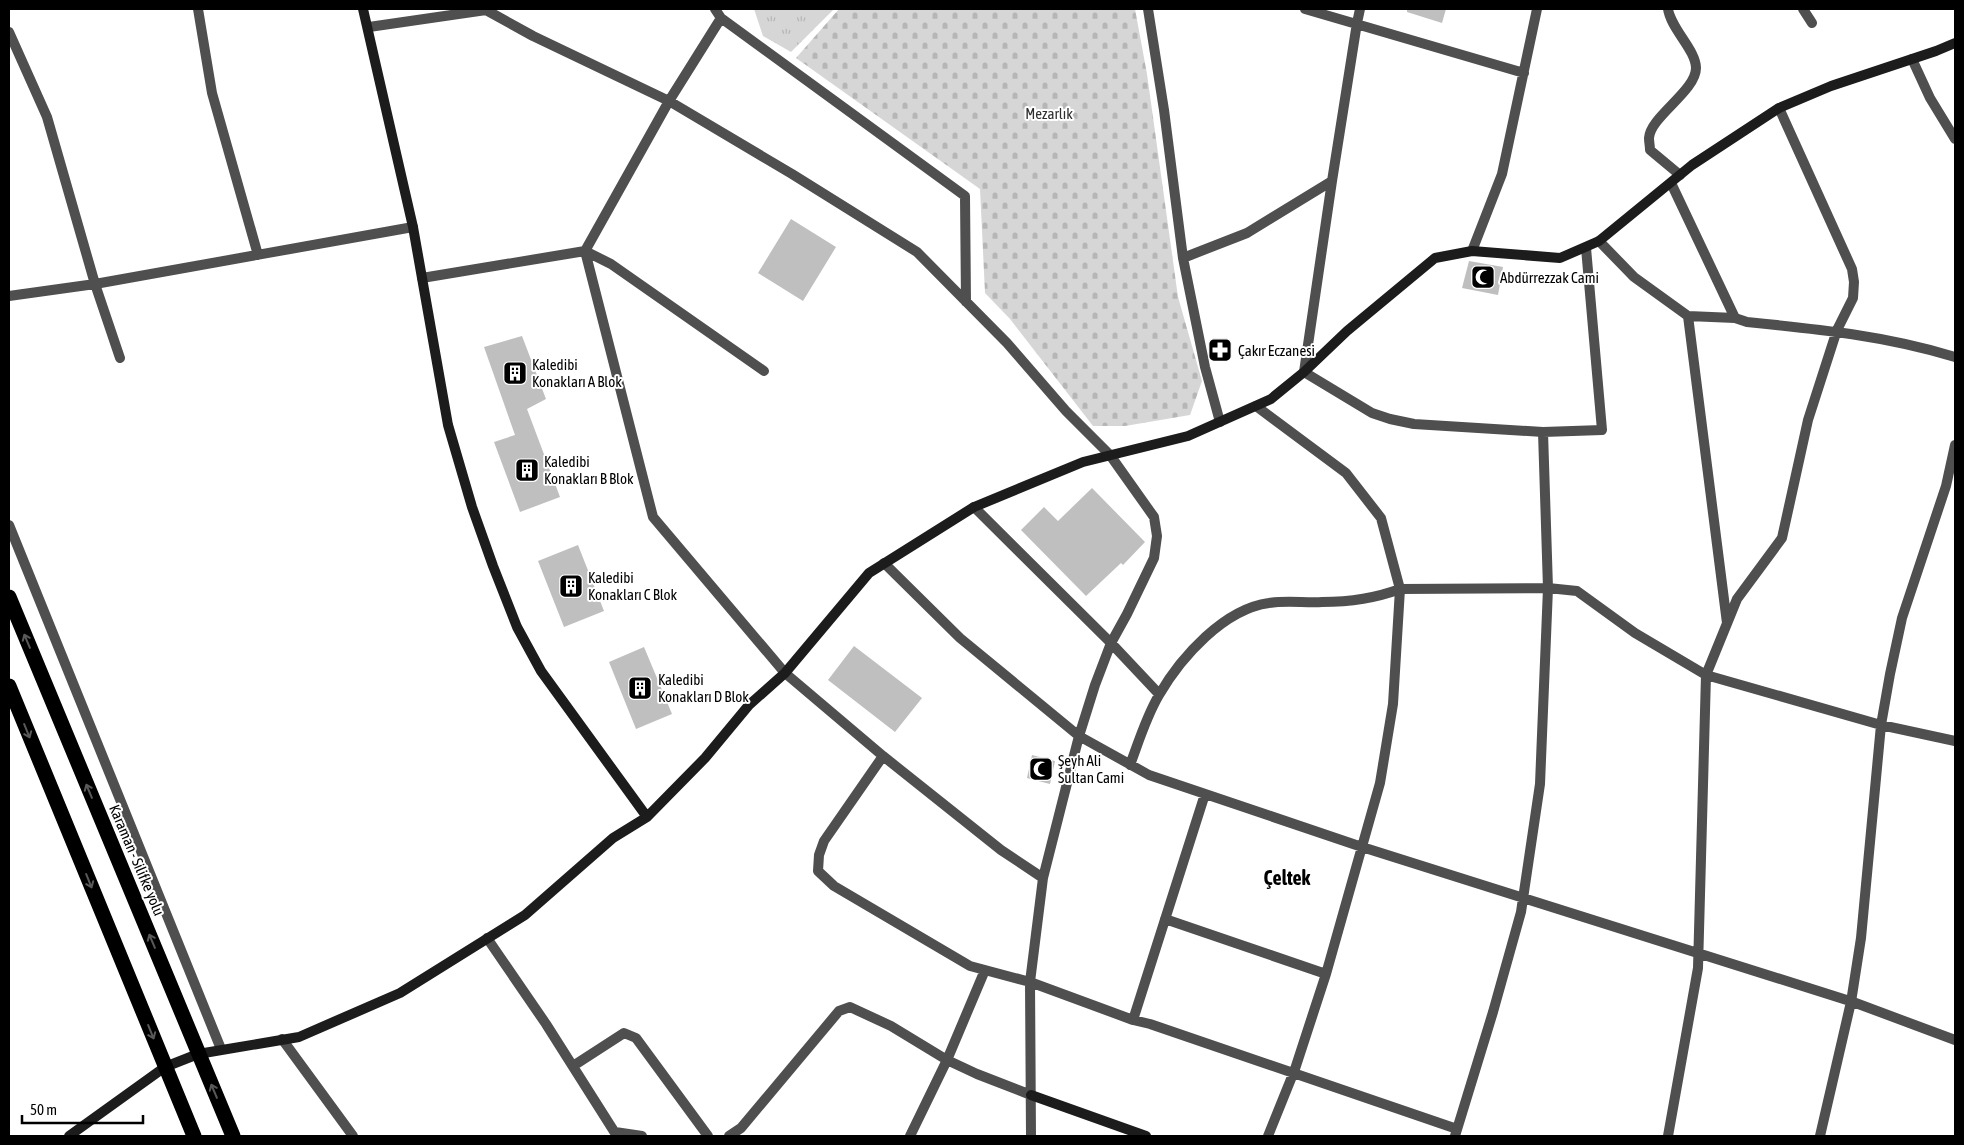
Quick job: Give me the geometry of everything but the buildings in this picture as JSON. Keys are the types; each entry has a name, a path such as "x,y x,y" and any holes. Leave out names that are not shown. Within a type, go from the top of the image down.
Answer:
{"highway":[{"name":"Karaman - Silifke yolu","path":"9,596 233,1136"},
{"path":"9,686 194,1136"}],"street":[{"path":"198,9 212,92 258,255"},
{"path":"364,9 413,227 448,425 478,524 517,626 540,671 647,817"},
{"path":"369,27 486,9 533,36 669,101 792,174 917,252 1007,343 1066,412 1110,455 1154,517 1157,536 1154,558 1128,614 1111,643 1095,685 1043,878 1030,982 1031,1136"},
{"path":"715,9 721,18 965,196 966,302"},
{"path":"1148,9 1164,110 1183,258 1205,367 1220,422"},
{"path":"1305,9 1524,73"},
{"path":"1304,372 1356,23 1360,9"},
{"path":"1472,251 1502,174 1537,9"},
{"path":"1668,9 1669,18 1694,57 1696,68 1694,79 1649,136 1650,150 1680,175"},
{"path":"1803,9 1812,22"},
{"path":"721,18 669,101 590,238 585,251 653,517 785,674 883,756 1001,850 1043,878"},
{"path":"9,32 46,117 94,284 120,358"},
{"path":"69,1136 165,1067 198,1054 299,1037 400,993 525,915 613,838 647,817 704,758 749,705 785,674 869,573 974,507 1083,462 1188,436 1271,399 1304,372 1347,330 1435,258 1472,251 1560,258 1586,248 1599,241 1692,165 1778,108 1831,86 1955,43"},
{"path":"1912,59 1930,98 1955,139"},
{"path":"1668,1136 1698,968 1706,675 1737,599 1782,538 1808,420 1837,330 1853,298 1854,282 1852,269 1778,108"},
{"path":"1183,258 1247,233 1332,181"},
{"path":"1671,182 1735,318"},
{"path":"9,296 94,284 413,227"},
{"path":"1599,241 1634,278 1688,316 1735,318 1747,322 1837,330 1955,356"},
{"path":"1304,372 1372,413 1414,424 1543,432 1602,430 1586,248"},
{"path":"422,278 585,251 611,264 764,371"},
{"path":"1688,316 1727,623"},
{"path":"1256,406 1346,473 1381,518 1400,590 1393,704 1380,783 1326,974 1293,1073 1268,1136"},
{"path":"883,756 824,841 819,855 818,870 834,886 970,966 1030,982 1132,1020 1150,1024 1293,1073 1456,1133 1521,912 1540,784 1548,588 1543,432"},
{"path":"1820,1136 1852,1002 1861,938 1881,725 1902,618 1946,486 1955,445"},
{"path":"974,507 1111,643 1159,694"},
{"path":"9,524 221,1050"},
{"path":"884,563 960,638 1080,736 1149,775 1523,899 1852,1002 1955,1040"},
{"path":"1130,765 1147,718 1159,694 1186,656 1232,615 1269,602 1325,602 1384,595 1400,590 1548,588 1577,591 1635,633 1706,675 1881,725 1955,741"},
{"path":"1132,1020 1205,794"},
{"path":"1165,919 1326,974"},
{"path":"488,938 546,1024 616,1134 642,1136"},
{"path":"910,1136 947,1060 985,970"},
{"path":"729,1136 741,1128 839,1011 850,1007 891,1026 947,1060 977,1074 1146,1136"},
{"path":"573,1066 624,1033 636,1038 708,1136"},
{"path":"282,1039 353,1136"}],"green space":[{"path":"754,9 834,9 791,52 763,36"},
{"name":"Mezarlık","path":"839,9 1135,9 1147,74 1178,297 1202,381 1190,415 1125,426 1093,426 1010,319 985,293 980,189 796,58"}],"place":[{"name":"Abdürrezzak Cami","path":"1483,277"},
{"name":"Çakır Eczanesi","path":"1220,350"},
{"name":"Kaledibi Konakları A Blok","path":"515,373"},
{"name":"Kaledibi Konakları B Blok","path":"527,470"},
{"name":"Kaledibi Konakları C Blok","path":"571,586"},
{"name":"Kaledibi Konakları D Blok","path":"640,688"},
{"name":"Şeyh Ali Sultan Cami","path":"1041,769"}],"district":[{"name":"Çeltek","path":"1287,877"}]}
